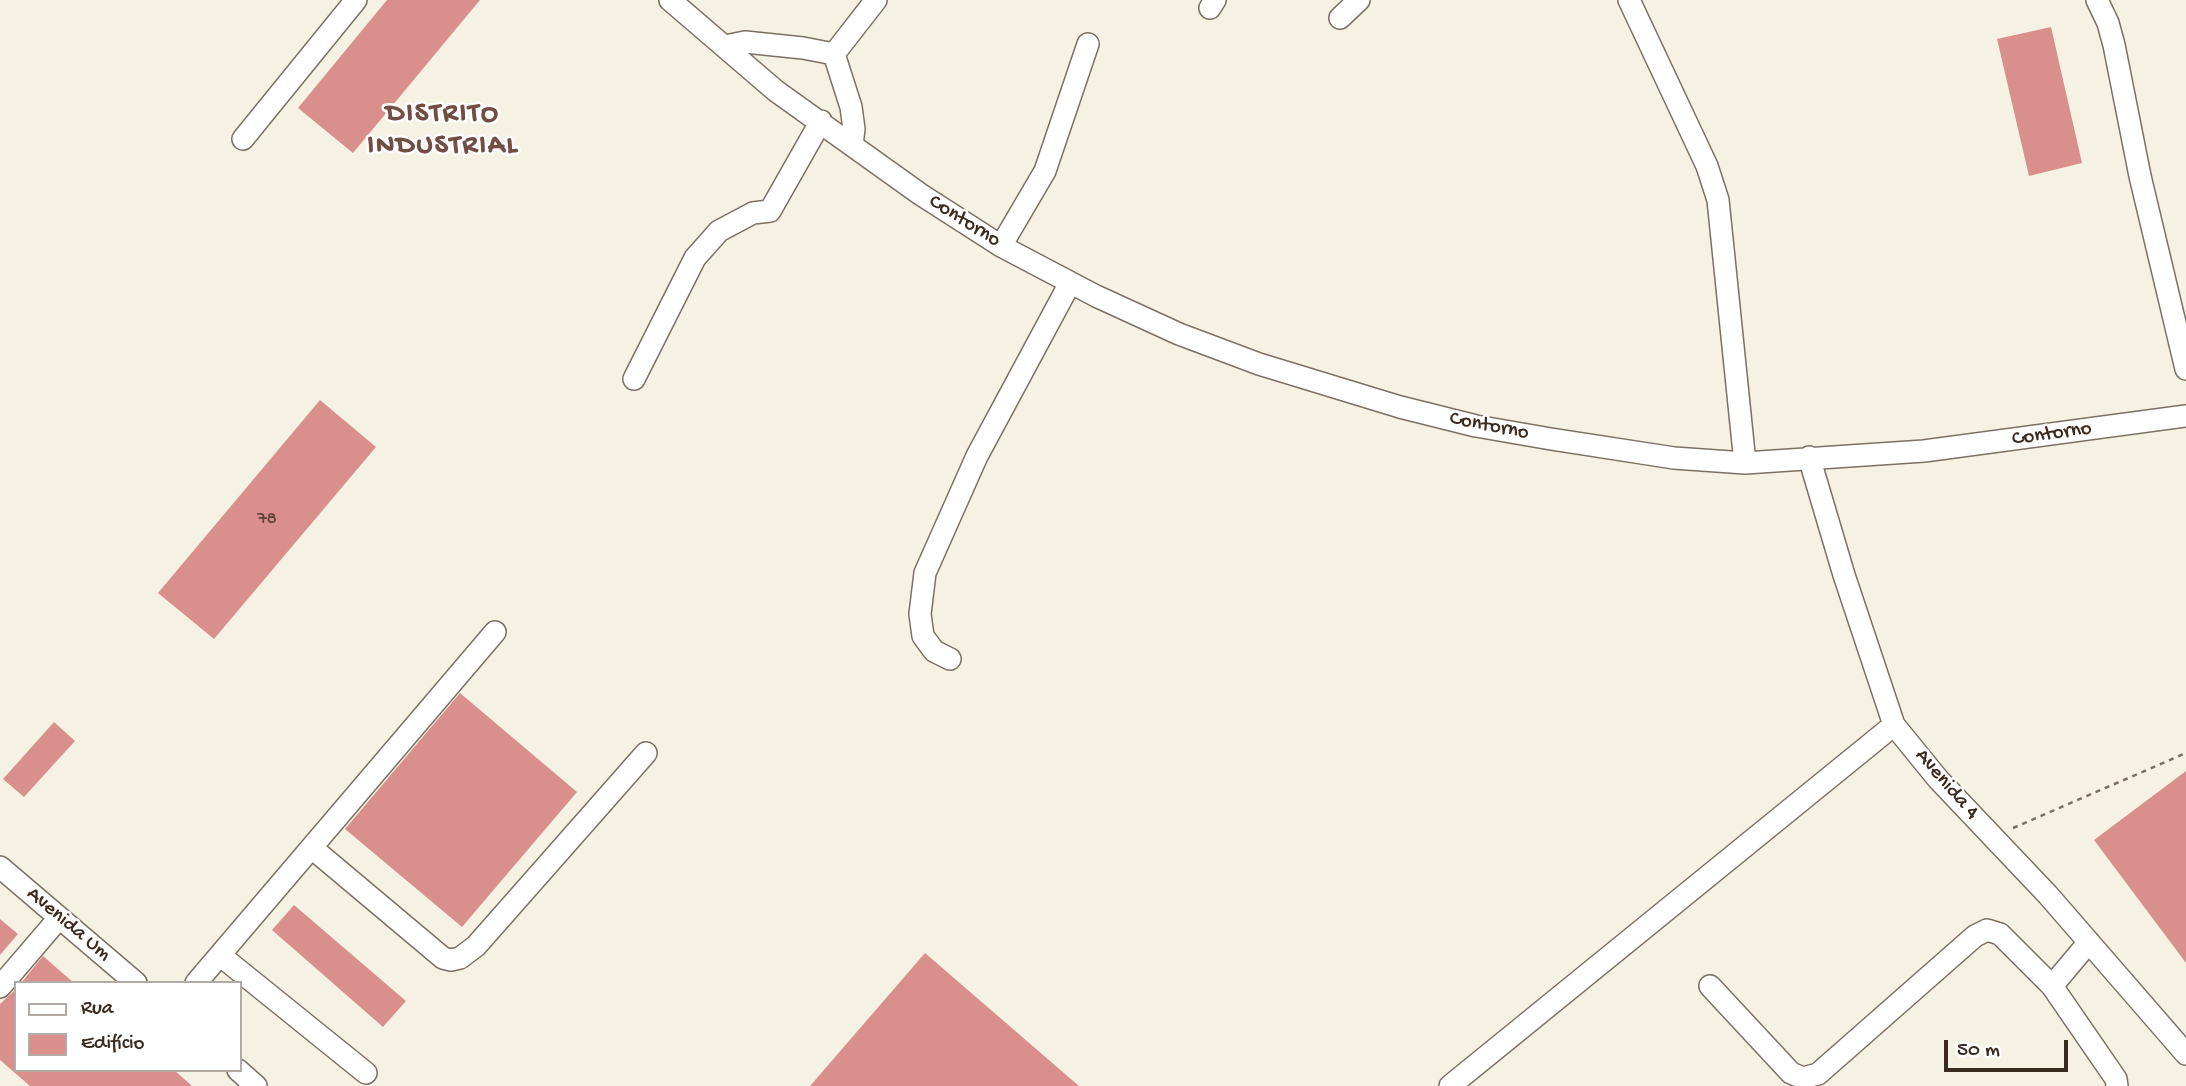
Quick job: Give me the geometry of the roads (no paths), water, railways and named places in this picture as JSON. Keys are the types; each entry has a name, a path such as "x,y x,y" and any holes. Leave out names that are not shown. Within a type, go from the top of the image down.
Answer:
{"street":[{"path":"243,139 356,0"},
{"name":"Contorno","path":"670,0 776,90 920,194 1001,246 1070,283 1190,338 1259,364 1400,407 1476,426 1577,444 1674,458 1745,463 1924,451 2186,416"},
{"path":"834,54 876,0"},
{"path":"1340,18 1359,0"},
{"path":"1629,0 1707,166 1718,200 1745,463"},
{"path":"2097,0 2108,23 2114,46 2140,176 2186,369"},
{"path":"726,46 745,42 834,54"},
{"path":"1001,246 1045,170 1088,44"},
{"path":"834,54 851,107 854,128 852,145"},
{"path":"634,379 695,258 719,231 753,213 770,211 821,121"},
{"path":"950,659 934,651 923,636 920,614 925,573 977,456 1070,283"},
{"name":"Avenida 4","path":"1809,457 1848,588 1894,725 1938,779 2048,895 2186,1054"},
{"path":"198,981 495,632"},
{"path":"1450,1086 1894,725"},
{"path":"312,848 443,958 460,958 476,946 646,753"},
{"name":"Avenida Um","path":"0,867 134,981"},
{"path":"0,987 59,918"},
{"path":"1710,986 1791,1073 1803,1078 1818,1073 1975,936 1987,930 2000,934 2052,986 2116,1079 2117,1086"},
{"path":"2052,986 2089,942"},
{"path":"221,956 366,1073"},
{"path":"240,1072 256,1086"}],"district":[{"name":"DISTRITO INDUSTRIAL","path":"443,132"}]}
